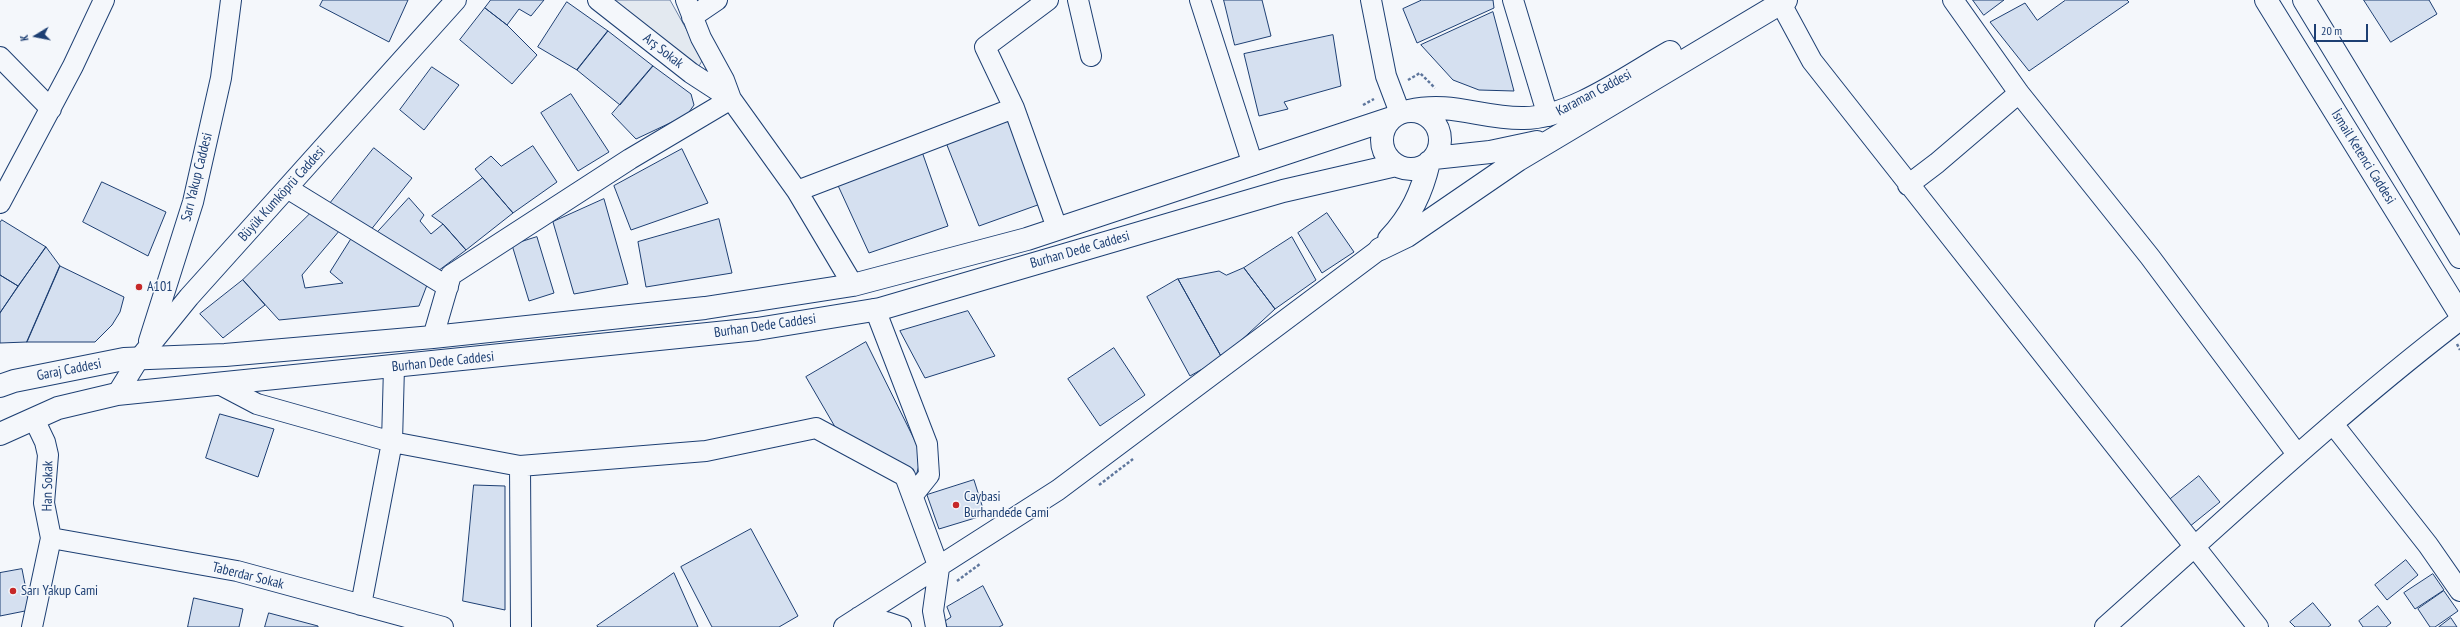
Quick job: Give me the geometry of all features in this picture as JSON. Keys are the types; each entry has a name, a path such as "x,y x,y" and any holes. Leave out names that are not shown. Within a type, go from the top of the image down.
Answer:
{"main road":[{"name":"İsmail Ketenci Caddesi","path":"2266,0 2460,314"},
{"path":"2304,0 2460,257"},
{"name":"Karaman Caddesi","path":"1400,114 1426,107 1455,108 1496,117 1524,118 1548,116 1589,98 1777,1"},
{"name":"Karaman Caddesi","path":"1380,249 1407,236 1518,160 1777,1"},
{"name":"Burhan Dede Caddesi","path":"143,354 225,355 433,337 705,308 853,285 1027,239 1253,165 1400,114"},
{"path":"1380,249 1410,214 1421,193 1440,141 1434,123 1423,114 1400,114 1384,130 1382,144 1387,156 1396,165 1412,169 1432,160"},
{"name":"Karaman Caddesi","path":"1432,160 1490,152 1558,136"},
{"name":"Burhan Dede Caddesi","path":"117,394 757,329 875,309 1283,191 1396,165"},
{"name":"Garaj Caddesi","path":"3,382 143,354"},
{"path":"0,434 58,408 117,394"}],"street":[{"path":"0,204 51,109 104,0"},
{"name":"Sarı Yakup Caddesi","path":"143,354 193,202 221,78 231,0"},
{"name":"Büyük Kumköprü Caddesi","path":"117,394 143,354 189,297 456,0"},
{"name":"Arş Sokak","path":"598,0 691,73 731,99"},
{"path":"717,0 689,9 701,38 724,80 731,99 797,191 853,285"},
{"path":"1048,0 985,47 1014,108 1057,228"},
{"path":"1078,0 1091,56"},
{"path":"1200,0 1253,165"},
{"path":"1371,0 1386,76 1400,114"},
{"path":"1513,0 1548,116"},
{"path":"1953,0 2019,94 2150,256 2296,454"},
{"path":"1777,1 1812,61 1908,185 2258,627"},
{"path":"0,56 51,109"},
{"path":"1908,185 1937,163 2019,94"},
{"path":"433,337 451,275 630,159 731,99"},
{"path":"797,191 1014,108"},
{"path":"287,188 448,286"},
{"path":"852,622 939,568 1058,490 1380,249"},
{"path":"875,309 927,444 929,475 913,496"},
{"path":"2106,627 2196,547 2296,454 2404,363 2460,320"},
{"path":"362,606 392,442 394,367"},
{"path":"219,384 257,404 392,442 520,466 706,451 816,428 905,476 939,568 933,611 936,627"},
{"name":"Han Sokak","path":"32,627 51,538 44,503 48,455 45,442 34,418"},
{"path":"2333,424 2428,545 2460,591"},
{"path":"520,466 521,627"},
{"name":"Taberdar Sokak","path":"51,538 237,571 443,627"},
{"path":"852,622 901,627"}],"path":[{"path":"1420,73 1438,92"}],"shaded area":[{"path":"610,0 670,0 703,59 699,66 692,65"}],"building":[{"path":"323,0 408,0 389,42 320,6"},
{"path":"491,0 544,0 531,16 519,9 507,25 485,8"},
{"path":"1224,0 1262,0 1271,36 1235,45"},
{"path":"1422,0 1493,0 1494,8 1417,43 1403,9"},
{"path":"1973,0 2004,0 1984,15"},
{"path":"2066,0 2127,0 2129,2 2029,71 1990,22 2025,3 2037,20"},
{"path":"2364,0 2429,0 2437,14 2391,42"},
{"path":"567,2 608,31 577,70 538,47"},
{"path":"485,8 507,25 537,55 512,84 460,40"},
{"path":"1493,12 1514,91 1479,90 1453,80 1421,45"},
{"path":"608,31 653,66 620,105 577,70"},
{"path":"1333,35 1341,86 1284,102 1288,109 1259,116 1244,54"},
{"path":"653,66 691,94 694,105 687,115 636,139 612,114"},
{"path":"432,67 459,85 424,130 400,110"},
{"path":"571,94 609,152 578,171 541,113"},
{"path":"1009,111 1046,202 979,226 943,135"},
{"path":"533,146 557,182 513,213 475,169 491,156 501,166"},
{"path":"920,146 948,226 869,253 835,179"},
{"path":"374,148 412,178 366,236 328,206"},
{"path":"682,149 708,203 631,230 614,186"},
{"path":"483,178 513,213 466,250 443,224 432,216"},
{"path":"102,182 166,212 148,256 83,222"},
{"path":"409,198 424,215 420,221 431,234 443,224 466,250 434,274 375,235"},
{"path":"604,199 628,284 574,294 553,222"},
{"path":"313,211 340,230 302,275 305,288 343,283 330,272 352,237 427,285 419,306 279,320 243,280"},
{"path":"1327,213 1354,252 1322,273 1298,233"},
{"path":"719,219 732,273 646,287 638,242"},
{"path":"2,220 46,247 18,286 0,275 0,223"},
{"path":"537,237 554,293 529,301 512,245"},
{"path":"1292,237 1316,280 1275,309 1244,268"},
{"path":"46,247 60,266 27,342 0,343 0,313"},
{"path":"60,266 124,297 120,312 112,325 95,342 27,342"},
{"path":"1244,268 1275,309 1222,358 1178,279 1219,271 1226,275"},
{"path":"0,275 18,286 0,313"},
{"path":"1178,279 1222,358 1190,376 1147,297"},
{"path":"243,280 265,305 223,338 200,314"},
{"path":"968,311 995,356 925,378 900,331"},
{"path":"866,342 922,455 916,476 838,432 806,377"},
{"path":"1114,348 1145,395 1100,426 1068,379"},
{"path":"220,414 274,429 258,477 206,458"},
{"path":"2199,476 2220,502 2189,527 2168,501"},
{"name":"Caybasi Burhandede Cami","path":"974,480 985,515 939,529 927,495"},
{"path":"474,485 505,486 505,610 463,601"},
{"path":"751,529 798,616 779,627 712,627 681,567"},
{"path":"2406,560 2418,575 2387,600 2375,585"},
{"name":"Sarı Yakup Cami","path":"22,569 30,610 0,616 0,573"},
{"path":"674,573 698,627 597,626"},
{"path":"2433,574 2444,590 2415,609 2404,593"},
{"path":"983,586 1003,625 999,627 947,627 945,621 951,617 947,607"},
{"path":"2444,591 2458,611 2435,627 2430,627 2418,609"},
{"path":"194,598 243,609 239,627 188,627"},
{"path":"2313,603 2331,625 2328,627 2295,627 2290,622"},
{"path":"2378,606 2391,623 2386,627 2363,627 2359,621"},
{"path":"269,613 318,626 318,627 265,627"},
{"path":"2451,618 2457,627 2439,627"}],"place":[{"name":"A101","path":"139,287"},
{"name":"Caybasi Burhandede Cami","path":"956,505"},
{"name":"Sarı Yakup Cami","path":"13,591"}]}
